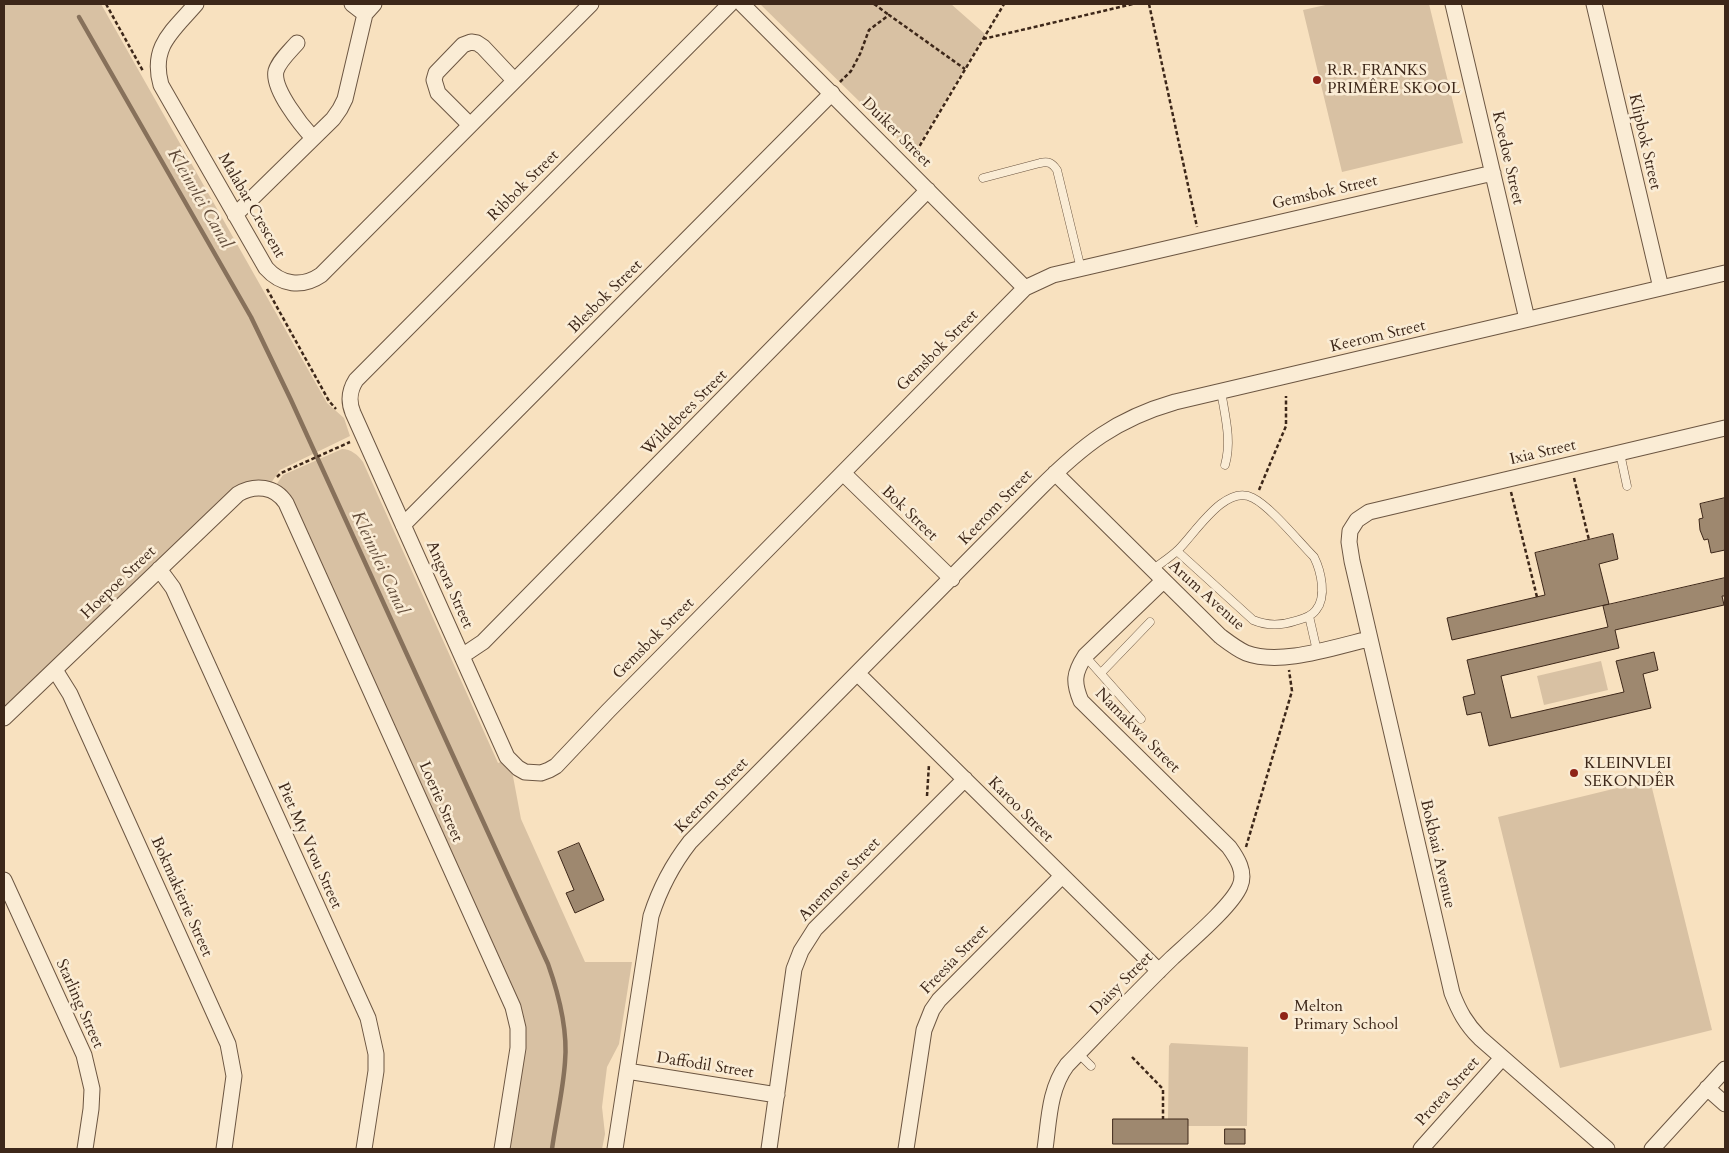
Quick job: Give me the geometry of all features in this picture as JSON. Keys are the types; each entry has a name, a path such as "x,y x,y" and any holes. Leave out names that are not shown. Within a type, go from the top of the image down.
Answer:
{"street":[{"name":"Malabar Crescent","path":"196,4 160,49 157,71 161,85 266,268 286,282 295,284 309,282 321,275 591,4"},
{"path":"235,214 273,179 333,119 340,109 345,98 369,9 352,4"},
{"name":"Ribbok Street","path":"350,397 356,380 730,4"},
{"name":"Duiker Street","path":"742,4 1025,288"},
{"name":"Koedoe Street","path":"1453,4 1527,319"},
{"name":"Klipbok Street","path":"1594,4 1661,288"},
{"path":"470,125 438,93 434,80 436,73 463,45 471,42 483,47 514,80"},
{"path":"296,43 279,64 275,73 276,80 293,114 313,138"},
{"name":"Blesbok Street","path":"403,525 832,93"},
{"name":"Gemsbok Street","path":"533,773 556,766 1025,288 1053,275 1493,173"},
{"name":"Wildebees Street","path":"462,656 490,635 928,190"},
{"name":"Keerom Street","path":"615,1149 651,916 671,868 690,842 1085,446 1129,418 1150,409 1725,273"},
{"name":"Angora Street","path":"350,397 353,413 507,757 518,768 533,773"},
{"name":"Ixia Street","path":"1369,512 1725,428"},
{"name":"Bok Street","path":"843,473 952,579"},
{"name":"Arum Avenue","path":"1056,473 1163,581 1220,636 1232,645 1260,656 1287,657 1369,639"},
{"name":"Hoepoe Street","path":"4,718 238,494 251,488 268,489"},
{"name":"Loerie Street","path":"268,489 281,496 286,503 513,1007 518,1028 518,1048 502,1149"},
{"name":"Bokbaai Avenue","path":"1369,512 1357,520 1350,531 1349,542 1369,639 1452,993 1460,1014 1469,1027 1607,1149"},
{"name":"Piet My Vrou Street","path":"159,569 173,588 368,1018 376,1054 376,1071 364,1149"},
{"name":"Namakwa Street","path":"1163,581 1085,656 1078,666 1075,679 1076,689 1081,701 1229,847 1238,861"},
{"name":"Bokmakierie Street","path":"54,670 70,694 228,1044 234,1076 224,1149"},
{"name":"Karoo Street","path":"857,674 1159,971"},
{"name":"Anemone Street","path":"769,1149 794,969 801,951 815,929 965,779"},
{"name":"Daisy Street","path":"1044,1149 1055,1086 1060,1075 1078,1053 1233,897 1240,885 1238,861"},
{"name":"Freesia Street","path":"906,1149 924,1030 932,1010 946,993 1062,876"},
{"name":"Starling Street","path":"4,880 84,1055 92,1089 85,1149"},
{"name":"Protea Street","path":"1421,1149 1502,1058"},
{"path":"1652,1149 1725,1069"},
{"name":"Daffodil Street","path":"627,1070 777,1095"},
{"path":"1707,1088 1725,1104"}],"lane":[{"path":"983,178 1040,162 1048,161 1053,164 1057,170 1081,269"},
{"path":"1221,391 1228,442 1228,455 1225,465"},
{"path":"1620,453 1627,486"},
{"path":"1152,570 1178,551 1217,507 1236,495 1246,495 1255,498 1273,514 1314,557 1321,579 1320,602 1316,610 1309,616 1286,624 1263,625 1253,620 1178,551"},
{"path":"1309,616 1317,650"},
{"path":"1101,673 1150,622"},
{"path":"1085,656 1141,719"},
{"path":"1078,1053 1091,1066"}],"path":[{"path":"874,4 966,70"},
{"path":"914,156 1004,4"},
{"path":"983,39 1133,4"},
{"path":"1149,4 1200,240"},
{"path":"832,93 851,71 869,30 889,15"},
{"path":"1255,498 1286,426 1286,396"},
{"path":"268,489 278,476 293,467 356,439"},
{"path":"1571,464 1589,540"},
{"path":"1507,479 1537,597"},
{"path":"1238,861 1292,691 1287,657"},
{"path":"1132,1057 1163,1089 1163,1119"}],"shaded area":[{"path":"4,4 101,4 327,403 344,418 350,436 280,470 271,483 263,481 4,710"},
{"path":"760,4 951,4 985,34 913,154"},
{"path":"1330,4 1429,4 1463,143 1342,172 1303,10"},
{"path":"342,449 354,453 363,462 498,763 504,761 512,771 521,819 585,962 632,962 619,1044 607,1067 602,1107 605,1134 602,1149 509,1149 524,1048 276,485 283,475"},
{"path":"1601,661 1608,690 1544,705 1537,676"},
{"path":"1650,780 1712,1030 1560,1068 1498,817"},
{"path":"1171,1043 1248,1047 1247,1126 1188,1126 1188,1119 1168,1119 1169,1046"}],"building":[{"path":"1725,498 1725,550 1711,553 1708,539 1704,540 1700,530 1699,519 1703,518 1700,504"},
{"path":"1613,534 1618,559 1599,564 1609,604 1452,640 1447,618 1545,595 1535,553"},
{"path":"1725,578 1725,596 1722,596 1724,605 1615,630 1619,648 1501,676 1511,718 1624,692 1616,661 1654,652 1658,670 1643,674 1651,708 1489,746 1481,712 1467,715 1463,697 1475,694 1467,660 1608,627 1603,606"},
{"path":"579,843 604,900 575,913 566,893 574,890 558,852"},
{"path":"1113,1119 1188,1119 1188,1144 1113,1144"},
{"path":"1225,1129 1245,1129 1245,1144 1225,1144"}],"waterway":[{"name":"Kleinvlei Canal","path":"79,17 251,317 291,400 548,964 562,1012 566,1050 563,1084 552,1149"}],"place":[{"name":"R.R. FRANKS PRIMÊRE SKOOL","path":"1317,80"},
{"name":"KLEINVLEI SEKONDÊR","path":"1574,773"},
{"name":"Melton Primary School","path":"1284,1016"}]}
